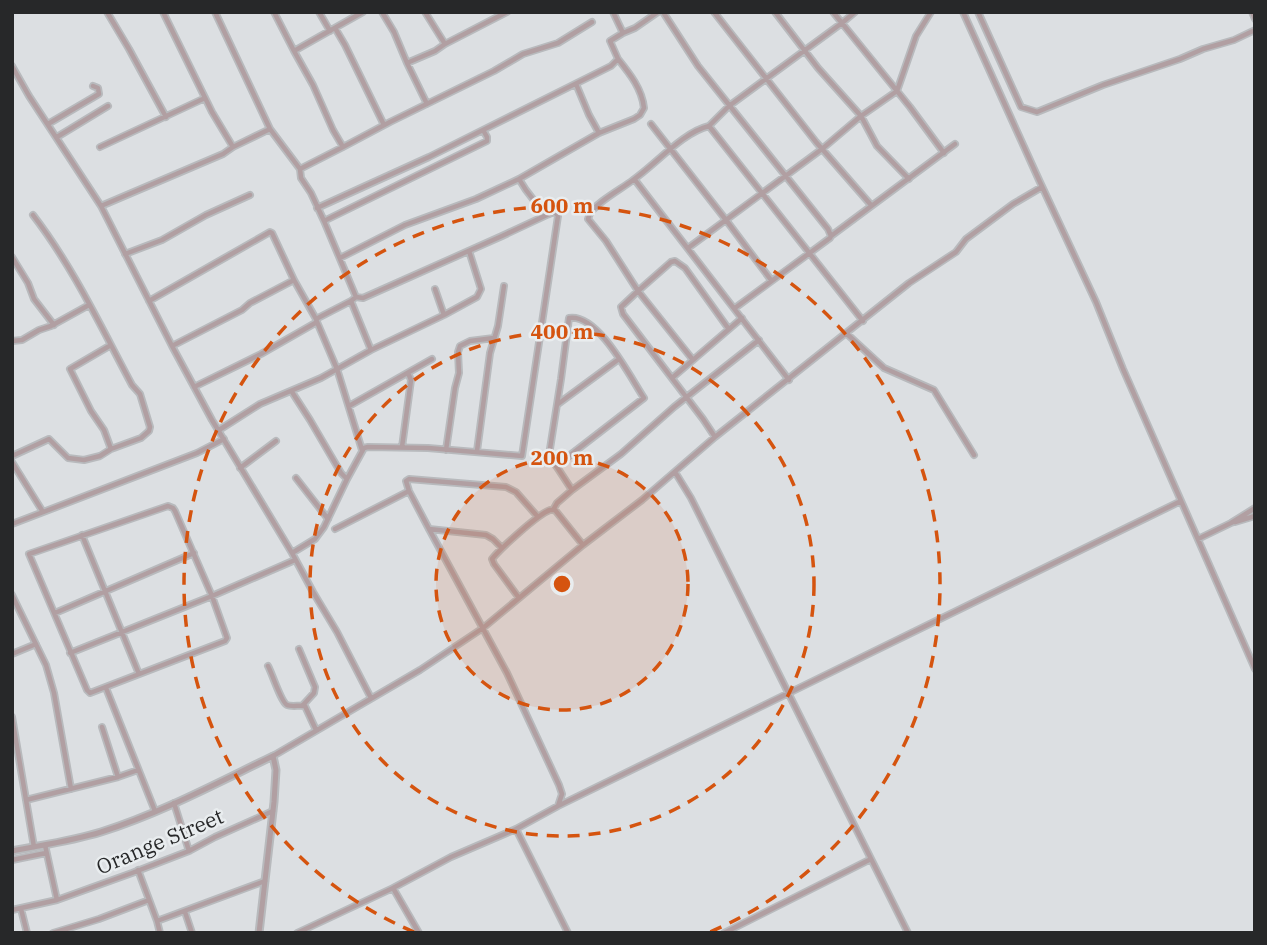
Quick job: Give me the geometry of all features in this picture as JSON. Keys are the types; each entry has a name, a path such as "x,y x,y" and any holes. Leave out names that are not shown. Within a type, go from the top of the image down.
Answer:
{"street":[{"path":"107,12 166,117"},
{"path":"163,12 216,120 233,147"},
{"path":"215,12 270,130 300,169 301,178 324,221 356,297"},
{"path":"274,12 343,147"},
{"path":"319,12 345,45 384,125"},
{"path":"294,51 363,12"},
{"path":"382,12 427,104"},
{"path":"425,12 445,44"},
{"path":"407,64 507,12"},
{"path":"613,12 622,33"},
{"path":"340,258 405,225 464,204 519,179 599,133 640,115 644,108 640,90 618,59 611,41 661,12 698,66 831,236"},
{"path":"714,12 822,149 871,205"},
{"path":"775,12 818,68 861,116 877,146 909,179"},
{"path":"834,12 944,153"},
{"path":"693,360 638,291 589,216 606,199 635,180 671,149 703,127 709,126 729,106 855,12"},
{"path":"688,248 897,91 916,36 931,12"},
{"path":"964,12 1096,302 1255,669"},
{"path":"978,12 1021,107 1037,112 1255,30"},
{"path":"1252,12 1255,19"},
{"path":"300,169 523,54 558,43 592,22"},
{"path":"317,208 484,130 611,66 618,59"},
{"path":"12,66 101,206 194,387 292,553 372,698"},
{"path":"575,83 599,133"},
{"path":"48,124 99,94 98,88 93,86"},
{"path":"100,147 205,98"},
{"path":"57,137 108,106"},
{"path":"651,124 771,280"},
{"path":"709,126 863,321"},
{"path":"101,206 223,154 270,130"},
{"path":"324,221 487,141 484,130"},
{"path":"735,308 955,144"},
{"path":"519,179 538,206 549,214"},
{"path":"635,180 789,380"},
{"path":"12,851 101,832 174,803 272,756 443,656 642,500 715,437 909,283 956,252 969,237 1013,204 1042,187"},
{"path":"125,254 162,240 206,215 250,195"},
{"path":"194,387 261,354 356,297 363,298 549,214 555,212 558,216 522,456 428,447 368,447 362,450 324,527 315,539 292,553"},
{"path":"12,457 46,439 68,458 84,460 141,438 150,427 140,394 132,385 56,246 33,215"},
{"path":"149,301 272,233 316,320 337,369 362,450"},
{"path":"219,430 260,404 292,392 477,297 481,289 469,251"},
{"path":"12,257 28,283 34,299 54,325"},
{"path":"715,437 623,314 621,307 671,262 676,261 685,268 728,328"},
{"path":"172,346 294,280"},
{"path":"477,451 490,353 498,326 504,286"},
{"path":"435,289 444,316"},
{"path":"351,301 371,350"},
{"path":"12,341 22,340 89,305"},
{"path":"556,466 644,398 625,366 598,332 575,317 569,318 549,455 556,466 572,490"},
{"path":"672,377 742,317"},
{"path":"846,334 884,368 934,390 974,455"},
{"path":"446,450 459,373 460,346 470,341 494,338"},
{"path":"519,598 492,559 502,548 538,517 553,510 572,490 621,454 674,407 759,340"},
{"path":"111,345 71,369 91,411 104,430 111,449"},
{"path":"349,406 432,359"},
{"path":"557,405 619,359"},
{"path":"402,447 411,380 408,373"},
{"path":"292,392 341,474 347,479"},
{"path":"12,524 197,453 224,439"},
{"path":"240,468 276,442"},
{"path":"12,462 43,512"},
{"path":"675,472 691,498 908,933"},
{"path":"296,478 328,519"},
{"path":"538,517 516,492 506,487 409,479 406,481 507,673 559,785 562,794 558,807"},
{"path":"335,529 410,491"},
{"path":"297,933 393,888 451,857 516,829 1181,501"},
{"path":"171,506 194,553 228,638 90,693 70,653 29,554 171,506"},
{"path":"1198,539 1255,508"},
{"path":"553,510 583,545"},
{"path":"1231,523 1255,516"},
{"path":"429,529 486,536 502,548"},
{"path":"82,535 139,674"},
{"path":"55,613 194,553"},
{"path":"70,653 295,560"},
{"path":"12,595 47,665 71,789"},
{"path":"12,654 36,644"},
{"path":"268,666 286,704 303,705 314,693 315,687 299,649"},
{"path":"106,688 155,811"},
{"path":"303,705 316,730"},
{"path":"12,717 34,847"},
{"path":"102,727 118,777"},
{"path":"259,933 274,811 276,770 272,756"},
{"path":"26,800 138,770"},
{"path":"174,803 189,851"},
{"name":"Orange Street","path":"12,910 57,900 189,851 274,811"},
{"path":"516,829 568,933"},
{"path":"44,845 57,900"},
{"path":"12,860 47,853"},
{"path":"724,933 871,859"},
{"path":"138,870 160,933"},
{"path":"157,921 265,881"},
{"path":"393,888 419,933"},
{"path":"53,933 149,900"},
{"path":"21,909 27,933"},
{"path":"185,912 192,933"}]}
